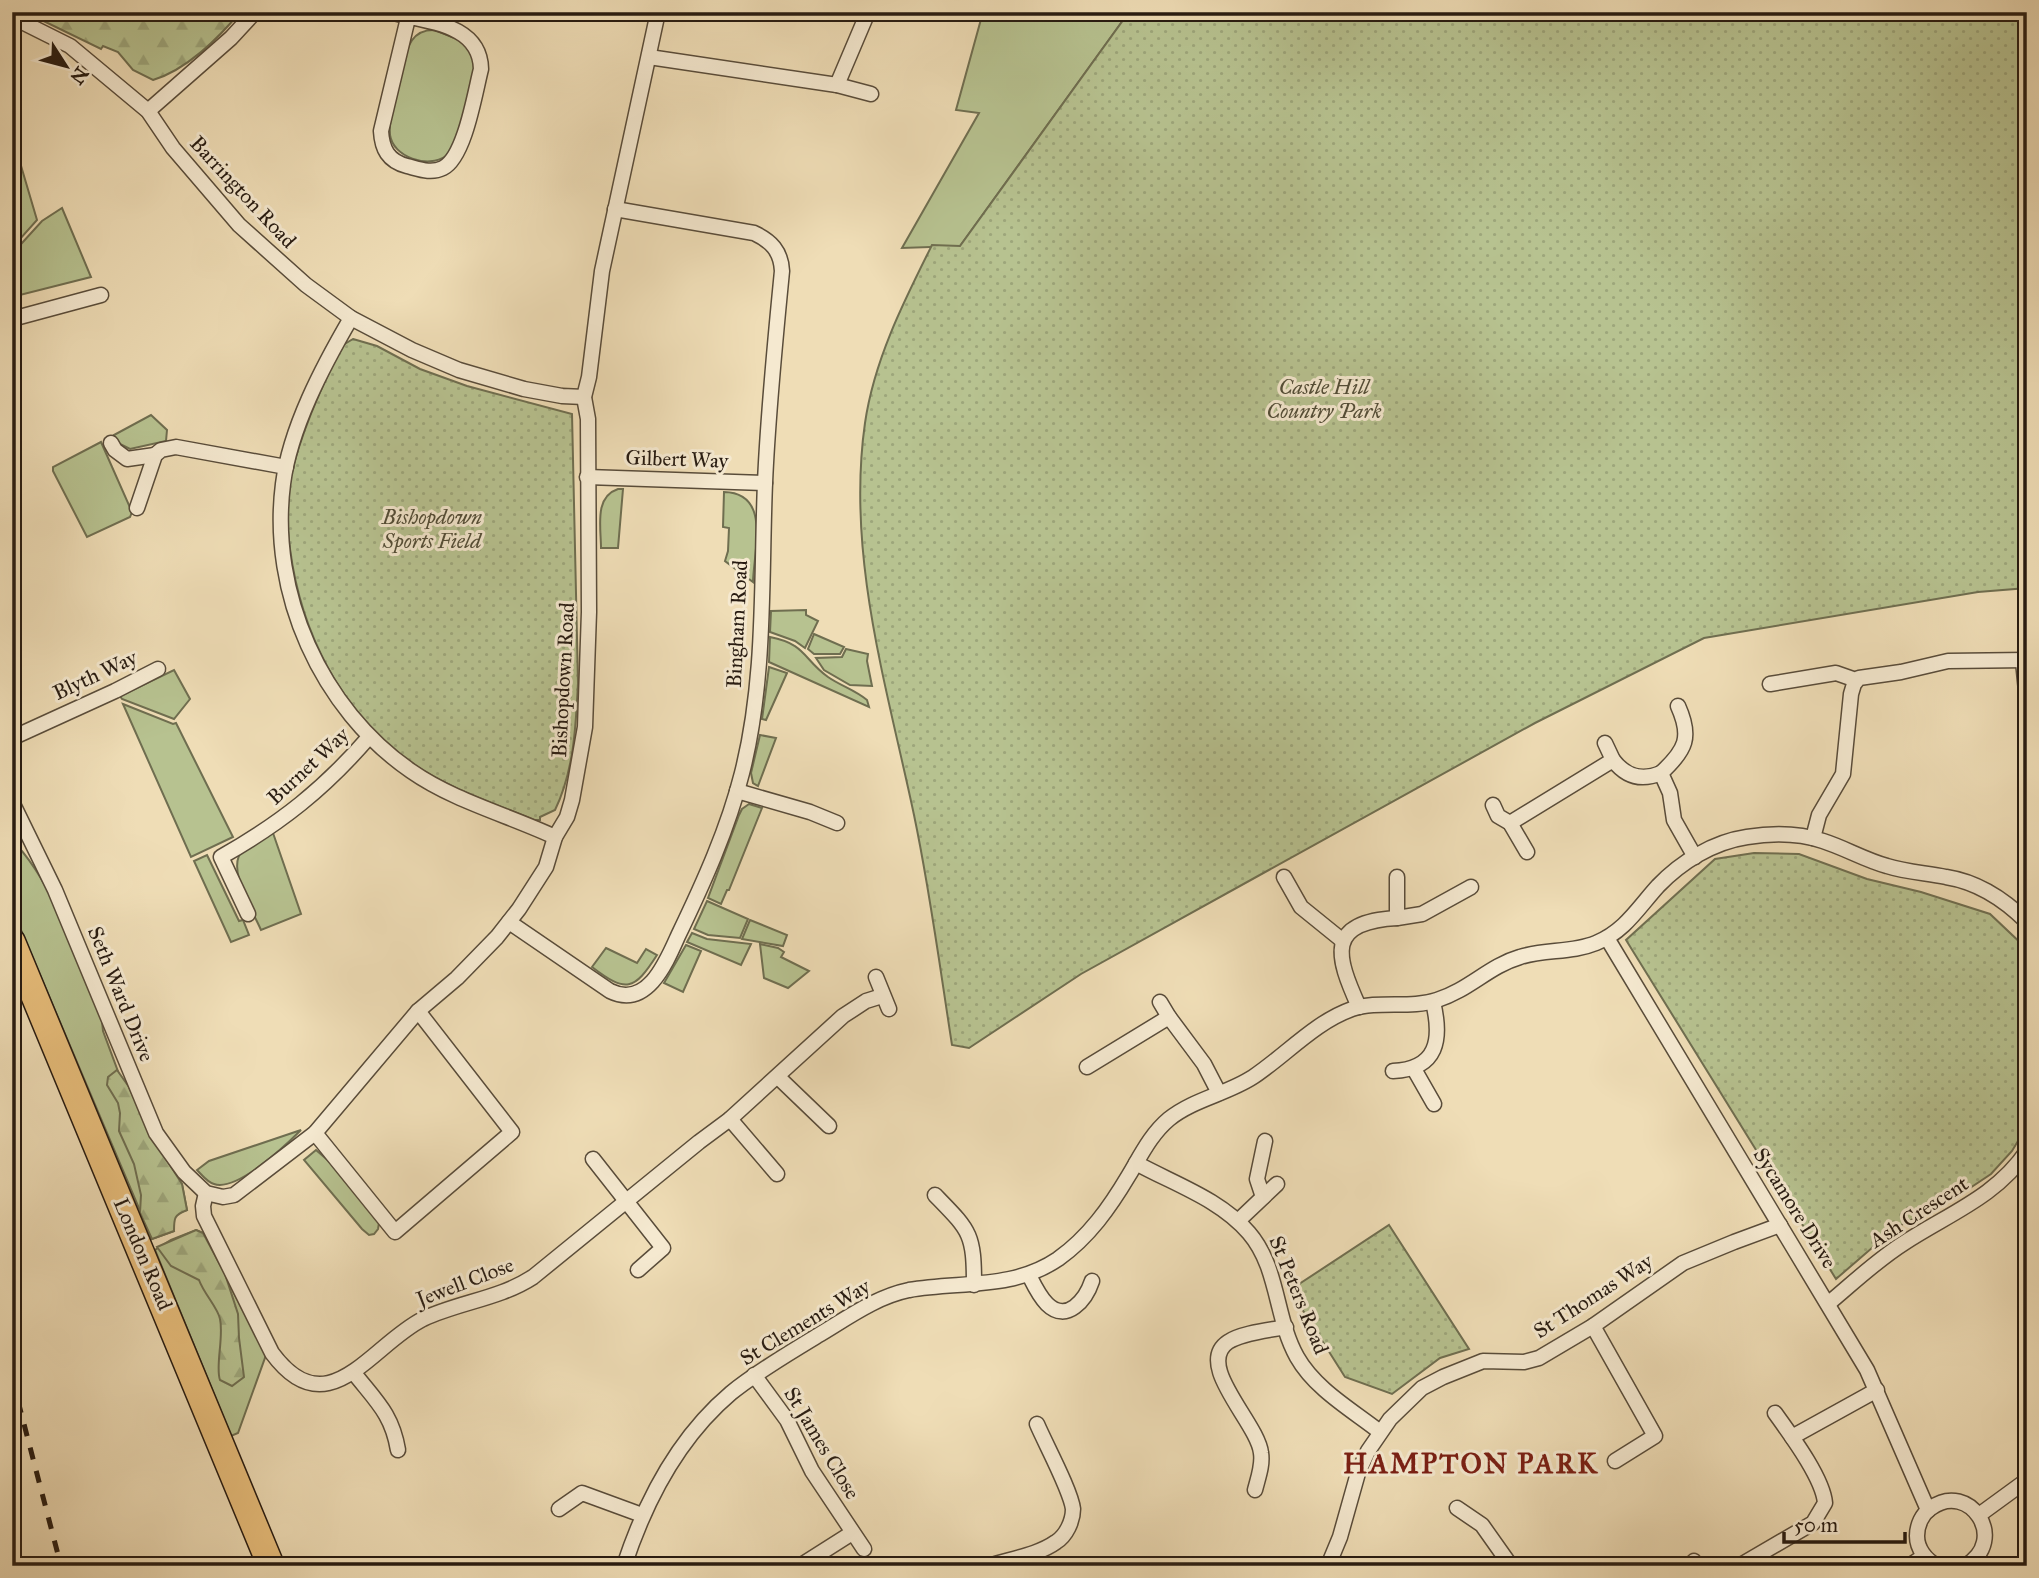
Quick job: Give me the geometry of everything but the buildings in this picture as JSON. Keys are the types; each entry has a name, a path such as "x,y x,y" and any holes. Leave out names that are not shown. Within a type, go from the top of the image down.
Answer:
{"highway":[{"name":"London Road","path":"12,942 271,1566"}],"street":[{"path":"148,111 231,38 255,12"},
{"path":"390,12 463,33 474,43 481,57 481,69 458,152 449,164 433,171 394,162 383,149 381,141 381,131 408,18"},
{"name":"Bishopdown Road","path":"206,1193 223,1197 234,1195 315,1133 418,1011 480,955 509,922 546,867 555,837 567,817 585,727 589,612 587,419 584,397 589,377 602,271 659,12"},
{"path":"837,85 868,12"},
{"name":"Barrington Road","path":"12,17 69,46 148,111 173,148 239,225 306,285 351,318 412,350 459,370 524,389 584,397"},
{"path":"649,57 837,85 871,94"},
{"name":"Bingham Road","path":"509,922 603,988 621,995 638,994 656,978 697,897 737,791 752,719 758,663 765,483 782,271 777,250 754,233 615,209"},
{"path":"12,319 101,295"},
{"path":"351,318 317,383 286,467 283,484 281,528 286,573 322,674 369,737 399,762 437,787 555,837"},
{"path":"111,443 115,450 127,459 155,455 161,450 176,447 286,467"},
{"path":"137,509 155,455"},
{"name":"Gilbert Way","path":"587,477 765,483"},
{"path":"1814,838 1819,815 1843,774 1856,680 1863,676 1901,672 1948,661 2025,660 2027,701"},
{"name":"Blyth Way","path":"12,738 158,669"},
{"path":"1770,684 1836,673 1856,680"},
{"path":"1605,743 1622,771 1634,777 1661,773 1680,751 1686,736 1686,724 1678,706"},
{"name":"Burnet Way","path":"248,914 221,857 284,819 306,802 352,758 369,737"},
{"path":"1510,823 1614,760"},
{"path":"1661,773 1671,793 1674,820 1695,857"},
{"path":"737,791 810,812 837,823"},
{"name":"Seth Ward Drive","path":"12,802 55,890 156,1133 184,1172 206,1193"},
{"path":"1493,805 1498,816 1510,823 1527,852"},
{"path":"1607,938 1623,928 1663,881 1695,857 1716,845 1739,838 1765,835 1814,838 1888,866 1951,877 1976,885 2005,902 2027,922"},
{"path":"1284,877 1301,906 1343,942"},
{"path":"1397,918 1398,877"},
{"path":"1359,1007 1341,964 1340,950 1343,942 1360,925 1422,914 1471,887"},
{"name":"St Clements Way","path":"624,1566 642,1515 667,1471 720,1403 754,1375 884,1298 910,1290 997,1283 1029,1275 1058,1258 1091,1229 1116,1196 1150,1140 1167,1121 1188,1107 1253,1077 1331,1019 1359,1007 1433,1002 1463,990 1490,971 1514,959 1536,953 1576,949 1607,938"},
{"name":"Sycamore Drive","path":"1607,938 1829,1303 1877,1390 1928,1510"},
{"name":"Jewell Close","path":"206,1193 204,1216 272,1353 291,1375 309,1383 332,1382 354,1373 424,1319 523,1284 730,1119 843,1016 866,1001 886,1002 876,977"},
{"path":"1393,1071 1414,1069 1425,1060 1437,1040 1438,1028 1433,1002"},
{"path":"1160,1003 1204,1064 1219,1093"},
{"path":"315,1133 395,1232 512,1132 418,1011"},
{"path":"1087,1066 1168,1017"},
{"path":"1414,1069 1434,1104"},
{"path":"778,1077 829,1126"},
{"path":"730,1119 777,1174"},
{"path":"1263,1197 1257,1179 1265,1142"},
{"name":"Ash Crescent","path":"1829,1303 1904,1243 1979,1200 2010,1173 2027,1151"},
{"path":"593,1159 663,1248 638,1270"},
{"name":"St Peters Road","path":"1136,1163 1211,1201 1251,1234 1265,1259 1297,1357 1314,1379 1380,1432"},
{"path":"1238,1221 1278,1184"},
{"path":"935,1195 964,1224 968,1232 974,1252 974,1285"},
{"name":"St Thomas Way","path":"1328,1566 1358,1473 1380,1432 1411,1397 1443,1377 1483,1361 1531,1361 1593,1326 1684,1263 1780,1225"},
{"path":"1029,1275 1044,1301 1061,1311 1080,1303 1088,1294 1092,1281"},
{"path":"1593,1326 1656,1436 1615,1461"},
{"path":"1255,1490 1262,1460 1259,1443 1220,1376 1217,1361 1222,1348 1232,1340 1286,1327"},
{"path":"354,1373 388,1416 398,1450"},
{"name":"St James Close","path":"754,1375 793,1430 812,1471 864,1549"},
{"path":"1792,1437 1877,1390"},
{"path":"1739,1566 1813,1523 1825,1503 1823,1492 1775,1413"},
{"path":"989,1566 1056,1543 1072,1518 1070,1499 1037,1424"},
{"path":"1979,1515 2027,1480"},
{"path":"559,1509 582,1493 642,1515"},
{"path":"1937,1566 1924,1556 1917,1541 1917,1532 1928,1510 1942,1502 1950,1501 1966,1504 1979,1515 1983,1524 1984,1543 1974,1564"},
{"path":"1457,1508 1489,1533 1511,1566"},
{"name":"St James Close","path":"800,1566 852,1533"},
{"path":"1909,1566 1924,1556"}],"green space":[{"path":"25,12 240,12 201,52 177,69 153,80 133,70 118,52 103,46 101,49"},
{"path":"983,12 1129,12 960,246 902,248 979,113 956,110"},
{"name":"Castle Hill Country Park","path":"1129,12 2027,12 2027,588 1978,592 1704,638 1535,723 1081,974 969,1048 952,1045 925,872 872,621 865,571 861,472 865,423 875,376 883,354 932,245 960,246"},
{"path":"427,30 435,30 469,44 476,70 465,115 450,150 439,160 421,161 404,155 397,149 390,135 391,118 412,40"},
{"path":"19,159 37,220 12,248 12,160"},
{"path":"62,208 91,277 12,297 12,254 42,221"},
{"name":"Bishopdown Sports Field","path":"353,339 377,346 420,369 467,386 572,414 578,683 576,715 570,764 561,795 555,810 540,817 540,820 534,820 454,787 409,761 385,741 344,694 314,640 295,580 290,549 287,514 290,480 317,398 339,351"},
{"path":"151,415 167,430 166,441 130,449 118,443 114,435"},
{"path":"101,442 132,512 130,517 87,537 53,467"},
{"path":"623,489 618,548 601,548 602,506 610,493"},
{"path":"724,492 739,495 748,502 754,512 757,539 753,582 725,561 729,528 723,527"},
{"path":"806,610 806,615 818,621 805,648 795,641 770,632 771,611"},
{"path":"814,634 844,647 840,654 814,654 808,649"},
{"path":"770,637 798,648 828,677 867,700 869,707 769,662"},
{"path":"846,649 868,654 872,686 850,685 824,670 816,658 842,657"},
{"path":"769,667 787,673 766,720 762,719"},
{"path":"174,670 190,699 174,719 120,696"},
{"path":"123,704 176,723 233,837 191,857"},
{"path":"760,735 776,738 758,786 753,783 751,773"},
{"path":"749,804 762,808 721,904 708,898 739,815"},
{"path":"273,833 301,914 261,930 242,889 237,866 244,849"},
{"path":"12,840 40,876 52,898 101,1011 103,1031 119,1074 129,1087 151,1135 182,1184 187,1210 170,1216 174,1231 152,1239 12,909"},
{"path":"1754,853 1799,854 1867,879 1921,892 1990,914 2027,949 2027,1126 2012,1151 1991,1174 1955,1198 1895,1228 1836,1279 1626,940 1715,859"},
{"path":"207,855 239,921 243,920 249,935 231,942 194,861"},
{"path":"707,901 748,919 740,938 708,935 694,929"},
{"path":"750,920 787,935 783,946 742,939"},
{"path":"692,933 707,939 751,944 741,965 687,942"},
{"path":"760,944 778,948 784,952 781,957 809,971 788,988 764,978"},
{"path":"686,945 701,951 683,992 664,983"},
{"path":"606,948 637,963 646,949 657,955 642,976 629,984 621,984 592,967"},
{"path":"117,1070 129,1087 151,1135 182,1184 187,1210 176,1218 174,1231 152,1239 140,1213 141,1195 134,1164 119,1131 118,1103 107,1085 108,1077"},
{"path":"301,1130 260,1166 235,1181 224,1185 214,1184 197,1170 209,1161"},
{"path":"316,1150 331,1163 379,1223 374,1234 369,1235 362,1229 304,1160"},
{"path":"1389,1225 1469,1349 1440,1358 1392,1394 1345,1377 1290,1290"},
{"path":"196,1230 203,1233 266,1355 238,1433 231,1436 155,1250"},
{"path":"196,1230 203,1233 225,1274 238,1314 244,1377 232,1386 220,1380 218,1368 221,1326 217,1310 199,1280 171,1266 157,1247"}],"railway":[{"path":"12,1378 61,1566"}],"district":[{"name":"HAMPTON PARK","path":"1471,1463"}]}
